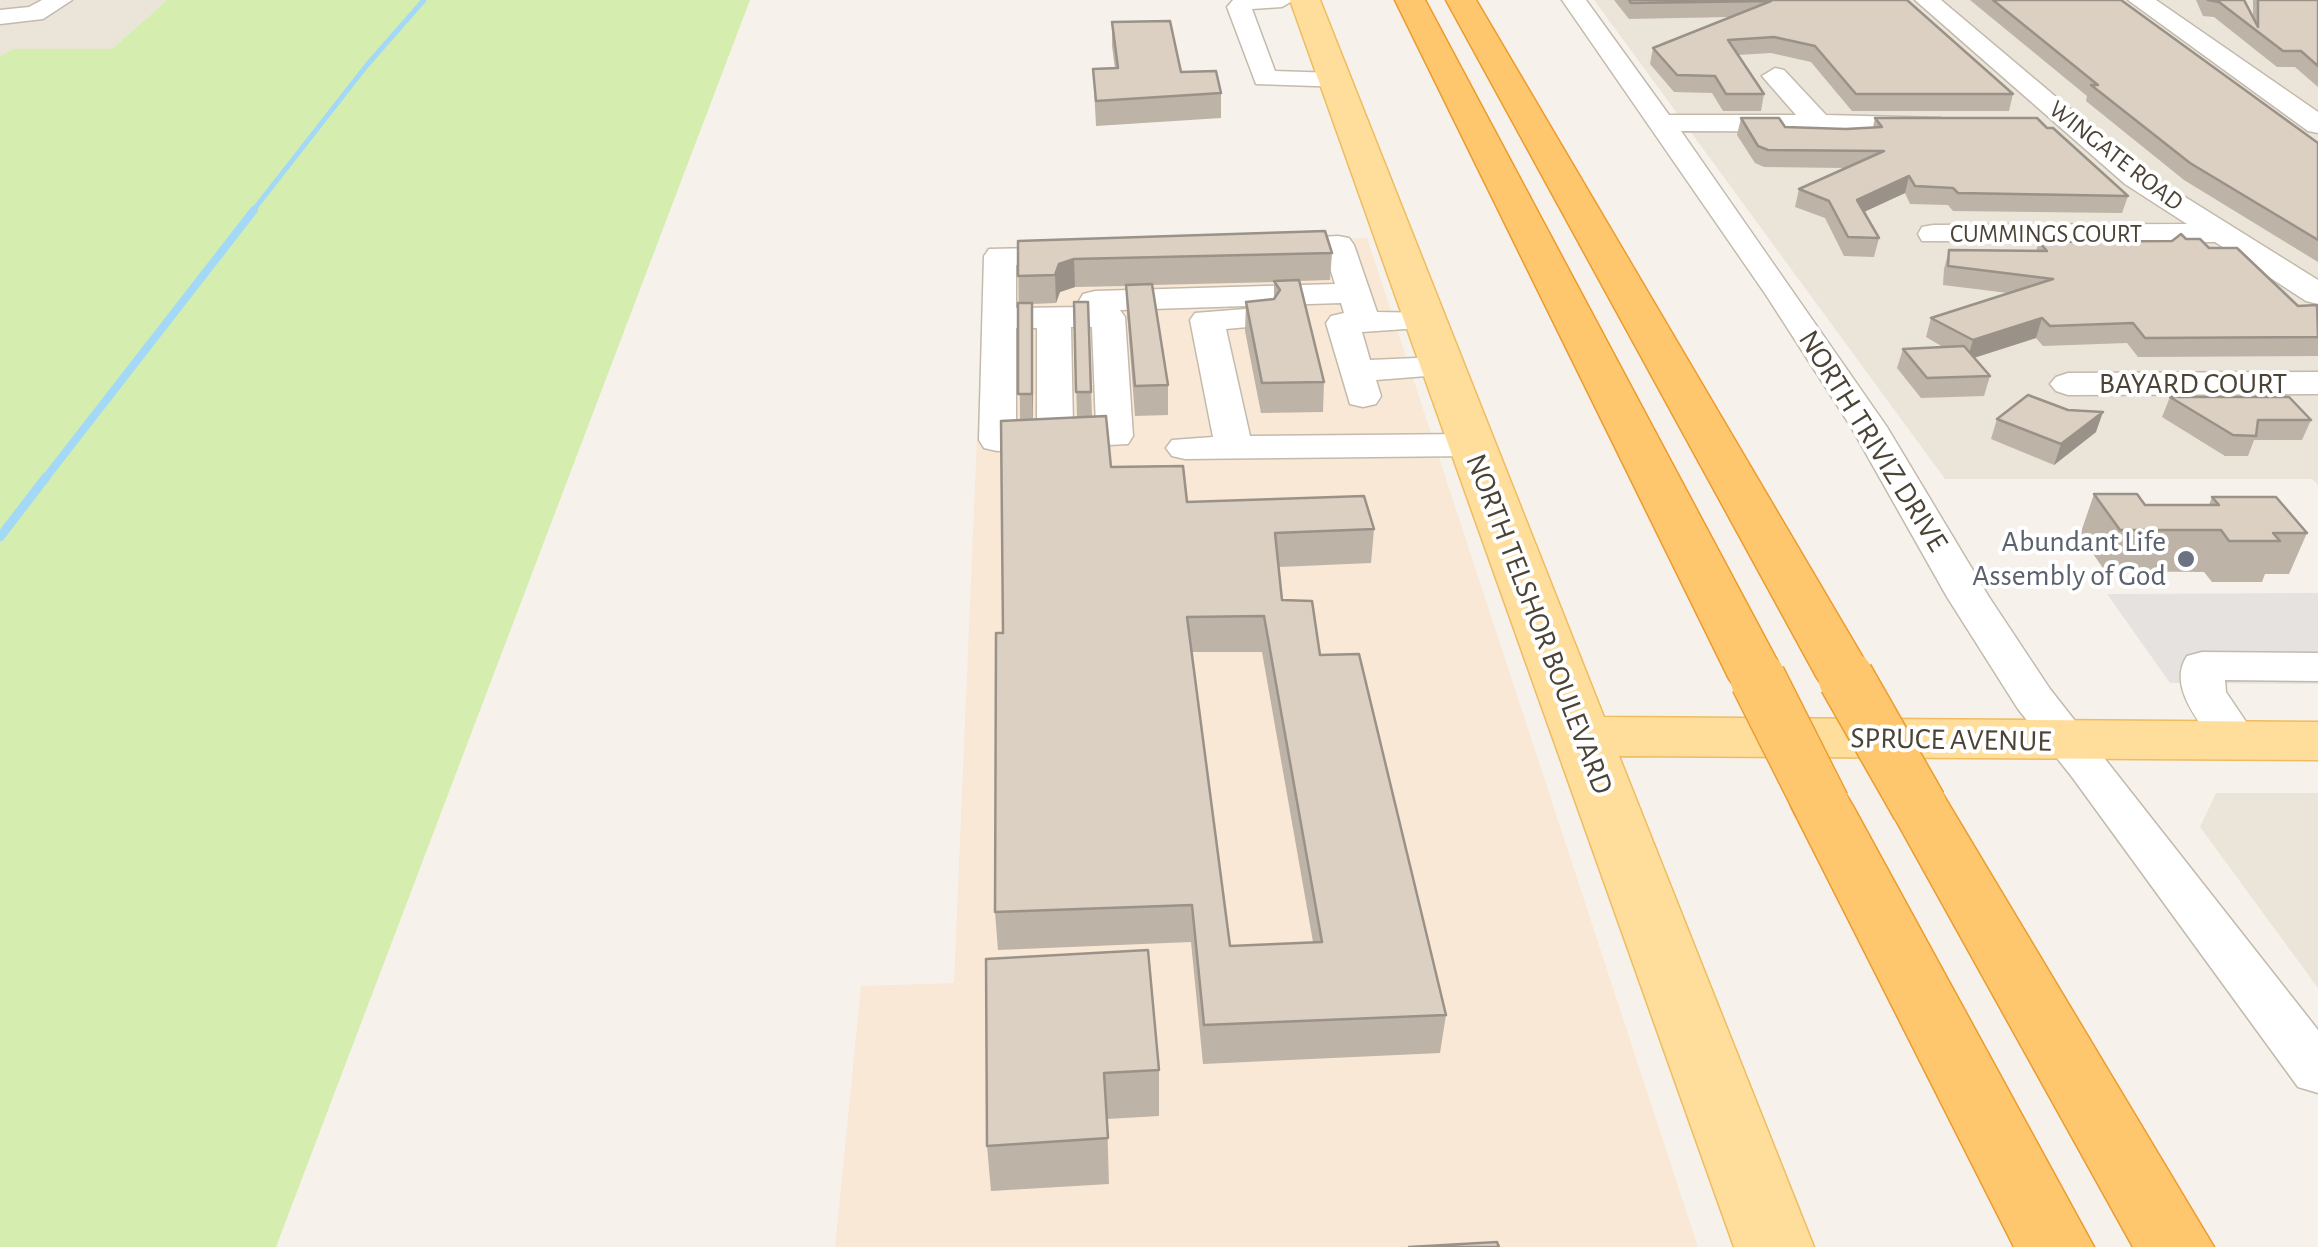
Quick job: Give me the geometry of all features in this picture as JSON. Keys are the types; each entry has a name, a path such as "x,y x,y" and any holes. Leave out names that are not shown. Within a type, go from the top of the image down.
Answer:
{"highway":[{"path":"1410,0 1822,806 2054,1247"},
{"path":"1461,0 2174,1247"}],"main road":[{"name":"NORTH TELSHOR BOULEVARD","path":"1304,0 1774,1247"},
{"name":"SPRUCE AVENUE","path":"1584,736 2318,741"}],"street":[{"path":"0,17 34,14 60,0"},
{"path":"1282,0 1245,2 1239,7 1265,78 1335,81"},
{"name":"NORTH TRIVIZ DRIVE","path":"1574,0 1869,426 1968,597 2034,699 2318,1071"},
{"name":"WINGATE ROAD","path":"1927,0 2134,178 2318,294"},
{"path":"2140,0 2318,126"},
{"path":"1775,76 1819,124"},
{"path":"2259,84 2298,84"},
{"path":"1662,123 1955,124"},
{"path":"2032,124 2071,124"},
{"name":"CUMMINGS COURT","path":"1933,234 2220,233"},
{"path":"1239,248 1338,245 1352,302 1360,384 1440,368"},
{"path":"999,300 1054,317 1108,317 1115,436 997,440 999,300 1000,256 1100,253"},
{"path":"999,300 1352,302 1423,320"},
{"path":"1234,447 1207,320 1296,317 1352,302"},
{"path":"1054,317 1055,438"},
{"name":"BAYARD COURT","path":"2068,384 2318,384"},
{"path":"1185,448 1469,445"},
{"path":"2236,742 2204,692 2202,666 2318,667"}],"shaded area":[{"path":"0,0 167,0 112,49 13,49 0,56"},
{"path":"1594,0 2318,0 2318,485 2312,479 1945,479"},
{"path":"1367,238 1698,1247 835,1247 861,986 954,983 985,248"},
{"path":"2318,593 2318,684 2170,683 2107,594"},
{"path":"2216,793 2318,793 2318,988 2200,827"}],"green space":[{"path":"167,0 750,0 276,1247 0,1247 0,56 13,49 112,49"}],"building":[{"path":"1629,0 1907,0 2013,94 1856,94 1815,46 1774,37 1728,40 1764,94 1726,94 1715,76 1677,75 1653,48 1771,1"},
{"path":"1993,0 2121,0 2318,143 2318,240 2190,163 2091,85 2098,85"},
{"path":"2208,0 2244,0 2258,27 2258,0 2318,0 2318,66 2301,51 2283,51 2219,2"},
{"path":"1170,21 1181,72 1216,71 1221,93 1096,101 1093,69 1118,68 1112,22"},
{"path":"1741,118 1779,118 1785,127 1846,129 1882,127 1875,118 2037,118 2128,196 1958,193 1953,188 1915,186 1909,176 1857,200 1879,238 1848,237 1829,201 1799,189 1884,151 1768,150 1758,146"},
{"path":"1325,231 1332,253 1074,259 1059,264 1055,275 1018,276 1018,241"},
{"path":"2181,234 2186,239 2200,239 2209,248 2237,248 2298,306 2317,305 2318,337 2145,338 2133,323 2050,326 2042,318 1973,340 1931,318 2053,279 1948,266 1949,250 2047,251 2039,242 2172,241"},
{"path":"1299,280 1324,382 1262,383 1246,302 1274,299 1280,290 1274,281"},
{"path":"1152,284 1168,385 1135,386 1126,285"},
{"path":"1074,302 1088,302 1091,392 1076,392"},
{"path":"1018,303 1032,303 1032,394 1018,394"},
{"path":"1964,346 1990,376 1927,378 1903,349"},
{"path":"2028,395 2068,410 2103,412 2061,444 1997,419"},
{"path":"2170,397 2289,397 2311,420 2258,420 2256,436 2233,435"},
{"path":"1106,416 1111,467 1183,466 1187,502 1364,496 1374,529 1275,533 1282,600 1312,601 1320,655 1359,654 1446,1015 1204,1025 1192,905 995,912 996,633 1003,633 1001,421","holes":["1264,616 1322,942 1230,946 1187,617"]},
{"path":"2094,494 2137,494 2145,505 2219,505 2212,497 2276,497 2307,533 2273,533 2280,541 2229,541 2221,530 2120,530"},
{"path":"1148,950 1159,1070 1104,1073 1108,1138 987,1146 986,959"},
{"path":"1497,1242 1499,1247 1409,1247"}],"waterway":[{"path":"252,212 367,65 424,0"},
{"path":"44,480 254,210"},
{"path":"0,537 46,477"}],"place":[{"name":"Abundant Life Assembly of God","path":"2186,559"}]}
